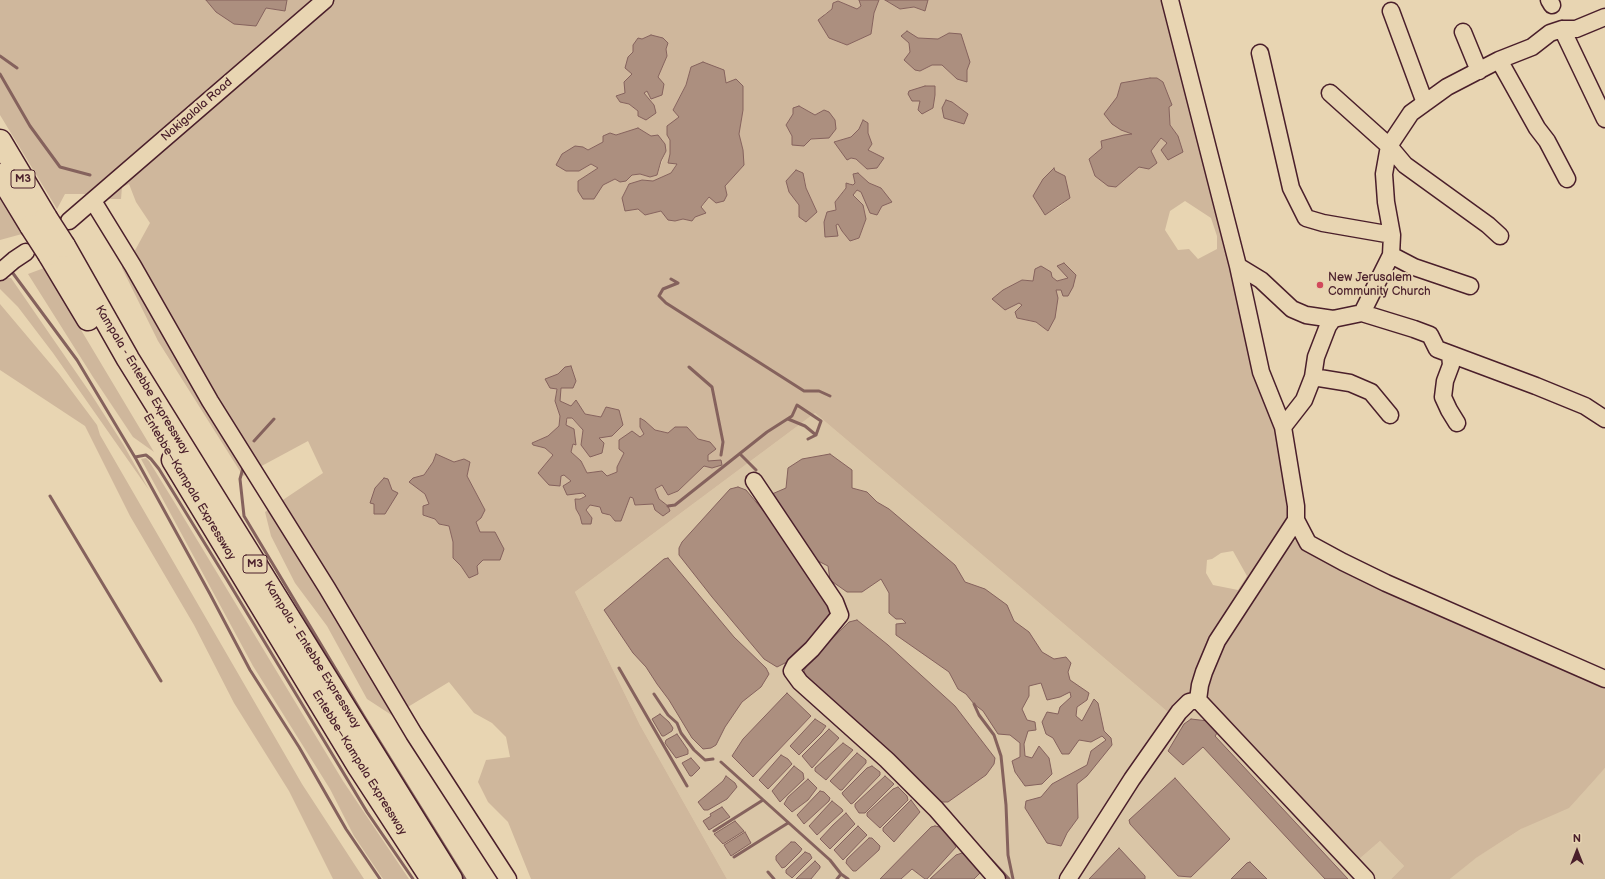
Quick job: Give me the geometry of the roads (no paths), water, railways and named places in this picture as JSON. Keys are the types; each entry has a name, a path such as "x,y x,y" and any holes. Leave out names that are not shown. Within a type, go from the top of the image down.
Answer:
{"highway":[{"name":"Entebbe–Kampala Expressway","path":"0,141 39,222 359,767 432,879"},
{"name":"Entebbe–Kampala Expressway","path":"0,175 39,222"},
{"name":"Kampala - Entebbe Expressway","path":"56,250 128,359 451,879"}],"street":[{"name":"Nakigalala Road","path":"69,221 324,0"},
{"path":"1170,0 1238,266 1260,372 1284,427 1296,506 1296,520 1308,543 1343,562 1605,679"},
{"path":"1391,11 1425,103"},
{"path":"1362,313 1391,255 1392,235 1386,202 1384,174 1389,146 1411,114 1446,87 1499,60 1532,47 1550,33 1562,29 1576,29 1605,17"},
{"path":"1562,29 1605,119"},
{"path":"1463,32 1479,71"},
{"path":"1260,53 1291,188 1306,218 1323,223 1392,235"},
{"path":"1499,60 1537,128 1547,141 1567,179"},
{"path":"1330,93 1389,146 1405,164 1488,225 1500,236"},
{"path":"92,201 133,266 210,401 331,594 414,734 508,879"},
{"path":"0,272 26,252"},
{"path":"1391,255 1414,266 1470,286"},
{"path":"1238,266 1260,280 1292,309 1306,315 1334,319 1362,313 1414,329 1430,335 1437,350 1536,386 1585,406 1605,419"},
{"path":"1284,427 1304,400 1313,377 1316,357 1324,334 1334,319"},
{"path":"1450,354 1451,366 1445,381 1444,397 1449,410 1457,423"},
{"path":"1313,377 1350,384 1371,392 1390,415"},
{"path":"754,481 835,602 840,615 812,649 795,665 792,670 800,682 887,760 936,809 997,879"},
{"path":"1198,700 1204,672 1217,641 1296,520"},
{"path":"1068,879 1128,786 1179,712 1189,702 1198,700"},
{"path":"1198,700 1366,879"}],"waterway":[{"path":"0,56 17,68"},
{"path":"0,74 30,126 60,167 90,175"},
{"path":"12,272 77,360 136,459 250,670 299,747 346,829 380,879"},
{"path":"671,279 678,283 663,289 659,296 666,303 804,391 819,391 830,396"},
{"path":"689,367 712,387 723,442 721,455"},
{"path":"668,506 675,505 767,432 792,416 797,405 821,421 816,435"},
{"path":"254,441 274,419"},
{"path":"788,419 805,426 816,435 808,439"},
{"path":"740,454 756,470"},
{"path":"135,457 146,455 159,469 367,812 413,879"},
{"path":"243,468 240,479 244,516 365,718 465,879"},
{"path":"50,496 161,681"},
{"path":"619,668 687,786"},
{"path":"654,694 668,715 677,723 681,733 694,750 705,760 713,759"},
{"path":"974,704 979,715 994,735 1001,756 1006,805 1008,855 1013,879"},
{"path":"721,762 830,860 841,874 848,879"},
{"path":"714,831 763,800"},
{"path":"734,857 788,823"},
{"path":"980,848 1009,879"},
{"path":"768,872 774,879"},
{"path":"837,879 841,874"}],"place":[{"name":"New Jerusalem Community Church","path":"1320,285"}]}
